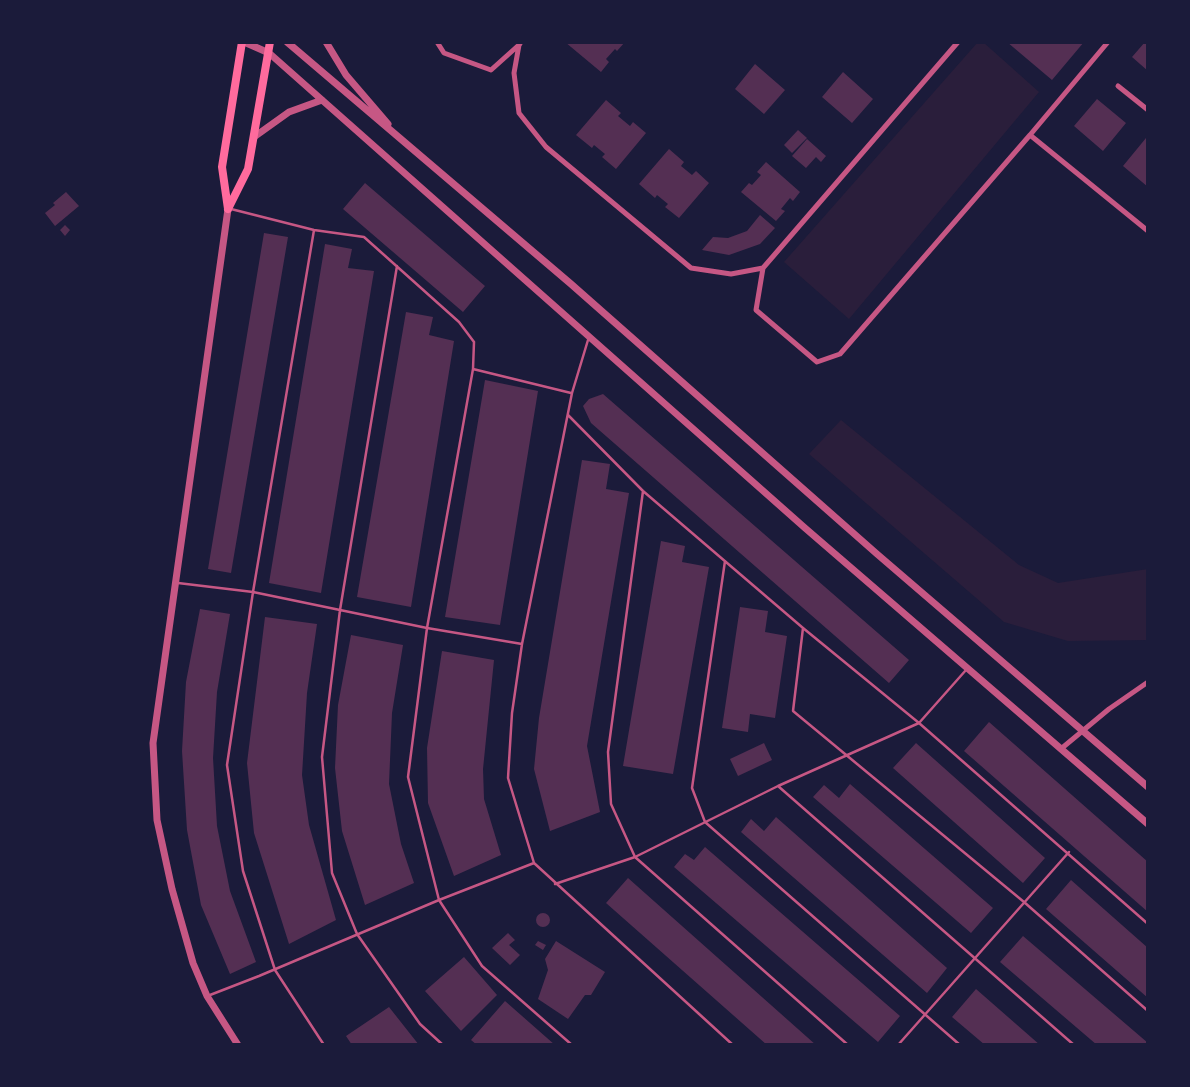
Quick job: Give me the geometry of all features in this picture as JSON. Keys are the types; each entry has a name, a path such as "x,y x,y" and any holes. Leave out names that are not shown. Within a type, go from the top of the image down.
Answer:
{"main road":[{"path":"228,209 222,167 243,42"},
{"path":"228,209 248,169 270,42"}],"street":[{"path":"243,42 269,53 589,337 1148,824"},
{"path":"287,42 571,284 877,554 1148,787"},
{"path":"326,42 346,75 404,143"},
{"path":"437,42 444,53 491,70 520,43"},
{"path":"958,42 763,268 756,310 817,362 840,354 1108,42"},
{"path":"520,43 514,73 519,113 546,147 691,268 731,274 763,268"},
{"path":"1118,86 1148,110"},
{"path":"254,137 289,112 321,100"},
{"path":"1030,135 1148,231"},
{"path":"228,209 153,743 157,820 172,889 193,963 207,996 238,1045"},
{"path":"1062,748 1148,682"}],"lane":[{"path":"228,209 314,230 364,237 459,322 474,342 473,369 427,628 408,776 439,900 482,966 572,1045"},
{"path":"314,230 253,592 228,765 243,871 275,970 324,1045"},
{"path":"397,266 340,610 321,757 332,873 357,934 419,1024 443,1045"},
{"path":"589,337 572,393 523,644 512,713 508,778 534,863 733,1045"},
{"path":"473,369 572,393"},
{"path":"568,415 643,491 919,723 1148,924"},
{"path":"643,491 608,752 611,804 635,858 848,1045"},
{"path":"725,561 692,789 705,822 960,1045"},
{"path":"175,583 253,592 427,628 523,644"},
{"path":"803,628 793,711 1024,902 1148,1011"},
{"path":"555,884 635,858 778,786 919,723 968,668"},
{"path":"778,786 1074,1045"},
{"path":"898,1045 1069,852"},
{"path":"207,996 534,863"}],"shaded area":[{"path":"978,42 983,42 1039,92 849,319 784,262"},
{"path":"841,420 1019,565 1058,583 1148,569 1148,640 1068,641 1004,622 809,454"}],"building":[{"path":"565,42 625,42 606,59 609,62 601,72"},
{"path":"1007,42 1084,42 1052,80"},
{"path":"1148,42 1148,71 1132,57"},
{"path":"755,64 785,90 764,114 735,89"},
{"path":"843,72 873,99 852,123 822,97"},
{"path":"1097,99 1126,123 1103,151 1074,126"},
{"path":"606,100 621,113 618,116 630,126 633,122 646,133 616,169 602,157 605,154 594,145 592,148 576,135"},
{"path":"798,130 807,138 792,153 784,145"},
{"path":"1146,138 1148,140 1148,187 1123,166"},
{"path":"807,139 826,156 821,162 816,157 806,168 792,156"},
{"path":"669,149 684,162 681,166 692,175 696,171 709,183 679,218 665,207 668,204 657,195 655,198 639,184"},
{"path":"766,162 800,192 793,201 790,198 781,209 785,211 776,221 741,192 761,175 757,172"},
{"path":"365,183 485,286 463,312 343,209"},
{"path":"66,192 79,206 55,226 45,213"},
{"path":"760,215 775,228 760,244 729,255 702,250 713,237 728,238 747,231"},
{"path":"65,225 70,230 65,236 60,230"},
{"path":"264,233 288,237 231,573 208,569"},
{"path":"325,244 352,249 348,268 374,271 321,593 269,583"},
{"path":"406,312 433,317 429,335 454,341 411,607 357,597"},
{"path":"485,380 538,391 500,625 445,617"},
{"path":"603,394 909,660 889,683 591,423 583,406 589,399"},
{"path":"582,460 610,464 606,489 629,493 587,746 600,812 550,831 534,769 539,718"},
{"path":"661,541 685,546 682,562 709,567 673,774 623,766"},
{"path":"740,607 768,611 765,632 787,636 775,718 750,714 748,732 722,728"},
{"path":"200,609 230,614 217,692 213,758 217,826 230,891 256,962 230,974 201,905 187,830 182,751 186,682"},
{"path":"265,617 317,624 307,693 302,775 309,825 336,920 289,944 254,833 247,763"},
{"path":"351,635 403,645 392,713 389,784 401,844 414,883 365,905 342,831 335,768 338,705"},
{"path":"442,651 494,660 483,769 484,799 501,855 454,876 428,803 427,748"},
{"path":"989,722 1148,862 1148,912 964,751"},
{"path":"764,743 772,760 738,776 730,759"},
{"path":"916,743 1045,858 1023,883 893,768"},
{"path":"850,784 993,908 971,933 813,797 824,785 839,798"},
{"path":"776,817 947,968 927,993 741,832 751,819 764,831"},
{"path":"705,847 900,1016 878,1042 674,867 685,854 694,860"},
{"path":"628,878 816,1045 767,1045 606,903"},
{"path":"1071,880 1148,948 1148,998 1046,909"},
{"path":"543,913 548,915 548,925 543,927 538,925 536,920 538,915"},
{"path":"508,933 515,940 509,945 520,955 510,965 492,948"},
{"path":"1023,936 1148,1045 1097,1045 1000,962"},
{"path":"538,941 546,945 543,950 535,945"},
{"path":"556,941 605,972 591,995 585,995 568,1019 538,999 548,970 545,959"},
{"path":"464,957 497,995 461,1031 425,991"},
{"path":"976,989 1040,1045 985,1045 952,1017"},
{"path":"505,1001 555,1045 477,1045 471,1040"},
{"path":"389,1007 419,1045 352,1045 346,1036"}]}
